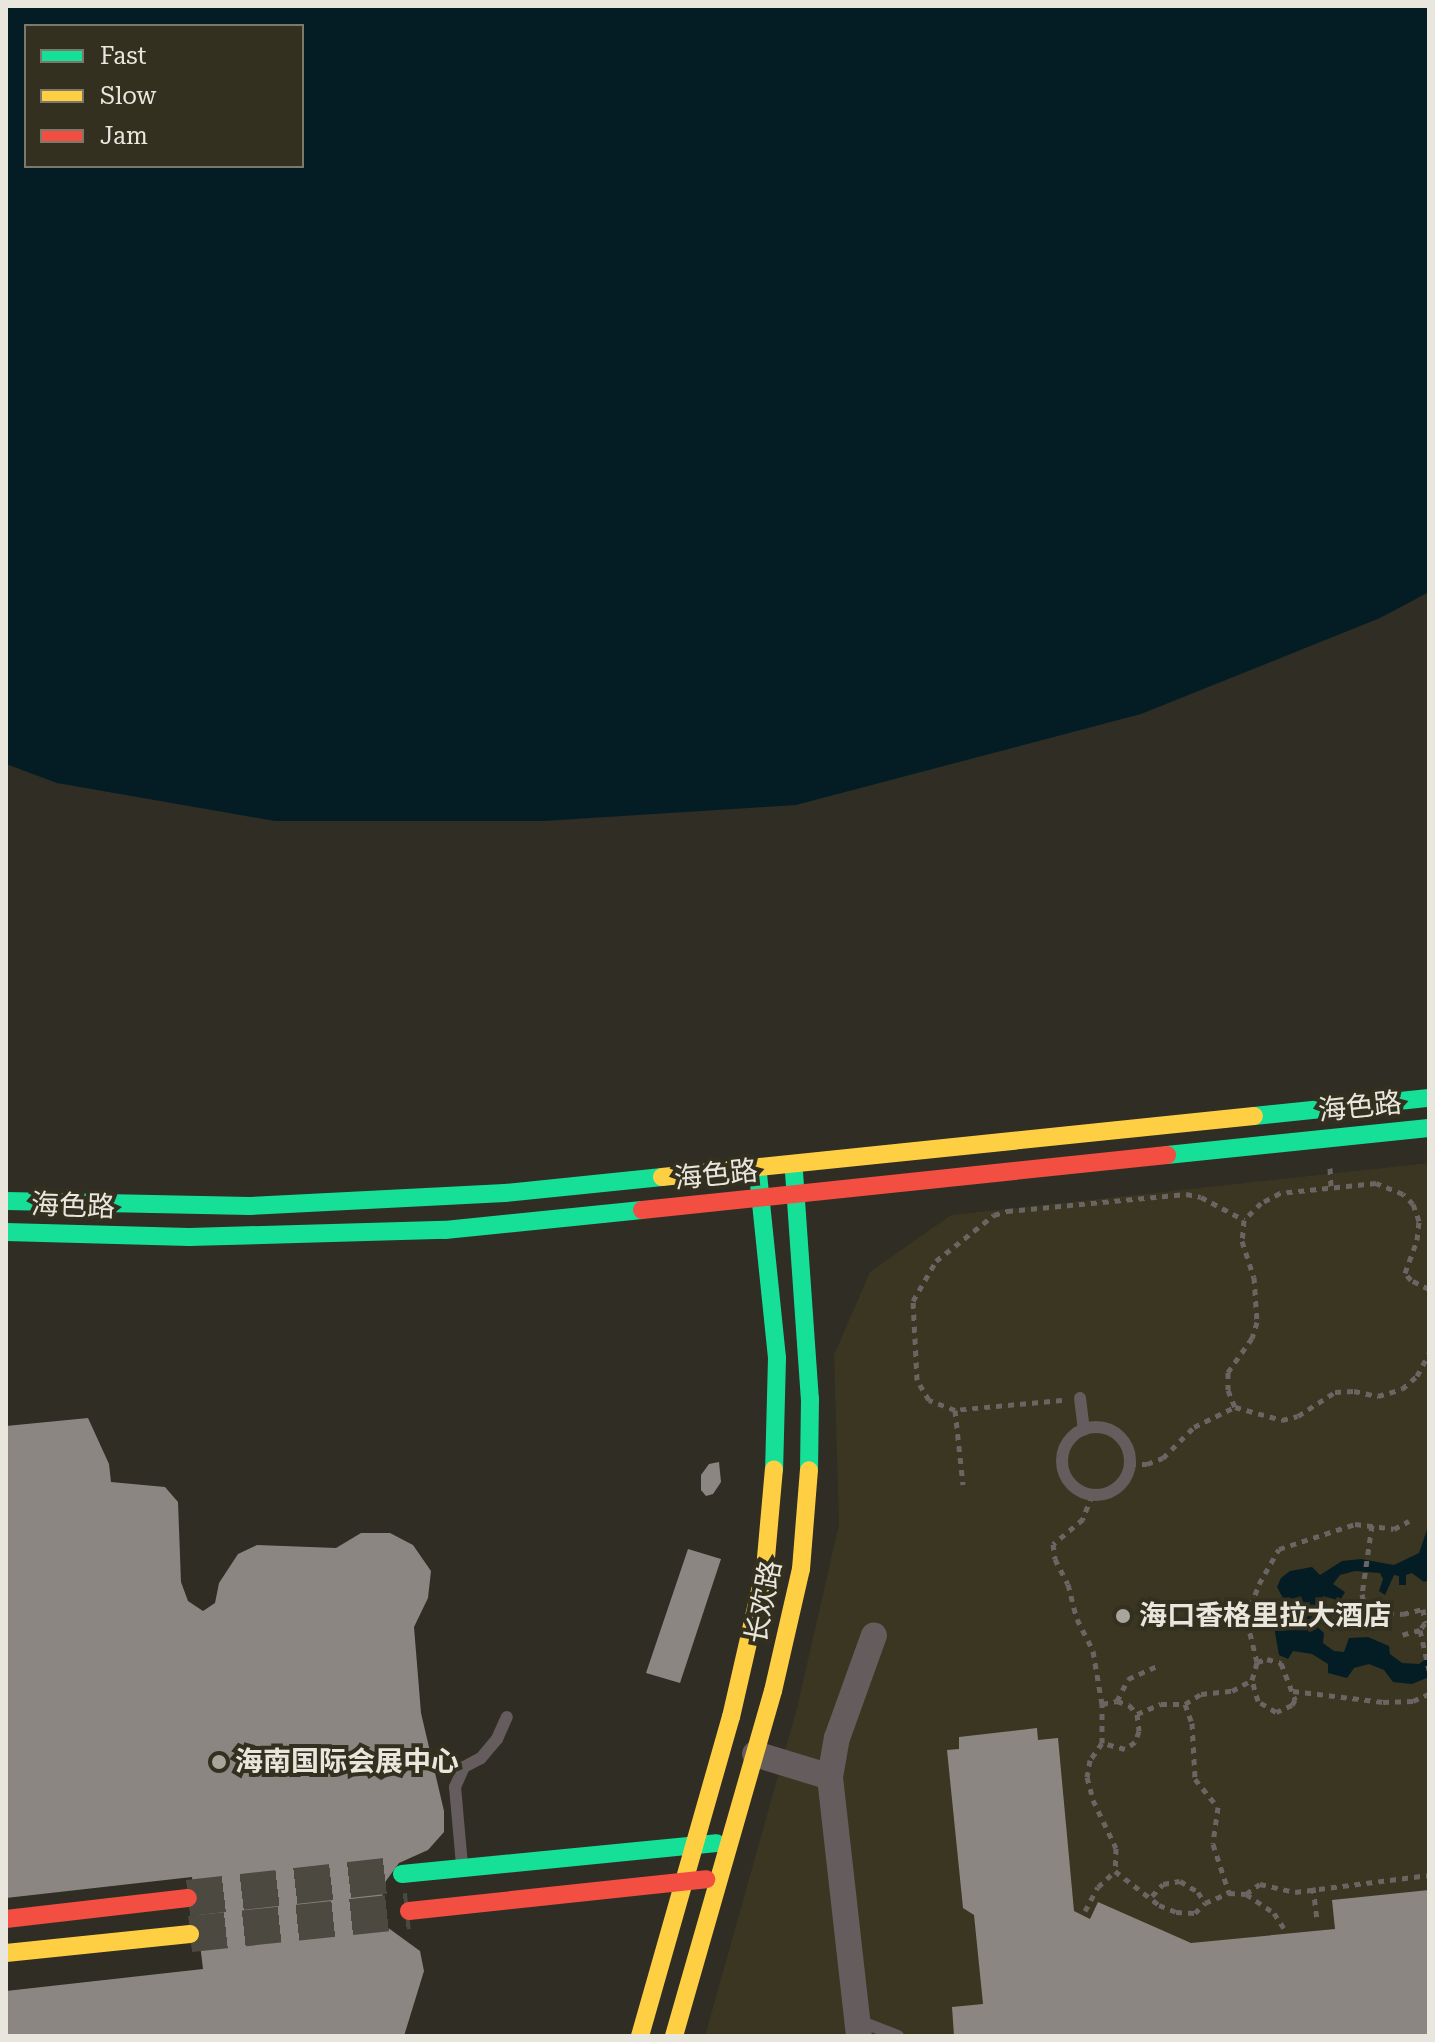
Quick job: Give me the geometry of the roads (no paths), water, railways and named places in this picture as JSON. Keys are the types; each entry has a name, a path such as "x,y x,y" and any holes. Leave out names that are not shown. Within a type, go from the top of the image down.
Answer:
{"street":[{"name":"海色路","path":"6,1201 167,1206 337,1204 505,1193 1429,1098"},
{"name":"海色路","path":"6,1232 189,1237 359,1235 528,1223 1429,1128"},
{"name":"长欢路","path":"674,2036 794,1609 808,1498 810,1399 793,1164"},
{"name":"长欢路","path":"640,2036 757,1611 770,1529 777,1358 758,1168"},
{"path":"858,2028 830,1777 837,1738 874,1635"},
{"path":"755,1754 830,1777"},
{"path":"402,1874 729,1841"},
{"path":"409,1911 718,1878"},
{"path":"6,1919 188,1898"},
{"path":"6,1953 190,1934"}],"lane":[{"path":"1080,1398 1084,1430"},
{"path":"1096,1427 1117,1434 1124,1442 1130,1464 1128,1474 1113,1490 1092,1495 1072,1485 1063,1465 1067,1444 1084,1430 1096,1427"},
{"path":"463,1869 455,1787 464,1767 481,1758 497,1739 507,1717"},
{"path":"858,2028 898,2036"}],"water":[{"path":"6,6 1429,6 1429,592 1380,618 1141,714 796,805 544,821 275,821 57,783 6,764"},
{"path":"1429,1524 1429,1580 1424,1582 1412,1573 1406,1575 1406,1585 1399,1585 1399,1576 1394,1575 1385,1595 1379,1591 1383,1579 1380,1573 1355,1571 1340,1575 1333,1584 1345,1592 1340,1601 1323,1596 1325,1613 1314,1624 1324,1633 1323,1643 1334,1651 1344,1652 1349,1638 1368,1637 1389,1646 1390,1654 1402,1663 1419,1664 1429,1657 1429,1677 1412,1684 1393,1682 1384,1670 1369,1664 1354,1668 1347,1678 1328,1673 1328,1664 1312,1654 1293,1651 1288,1659 1279,1655 1274,1627 1288,1630 1298,1628 1301,1619 1299,1612 1285,1602 1277,1587 1281,1578 1290,1571 1312,1567 1320,1575 1342,1561 1361,1559 1394,1565 1419,1553"}],"tunnel":[{"path":"188,1898 402,1874"},
{"path":"190,1934 409,1911"}],"place":[{"name":"海口香格里拉大酒店","path":"1123,1616"},
{"name":"海南国际会展中心","path":"219,1762"}]}
